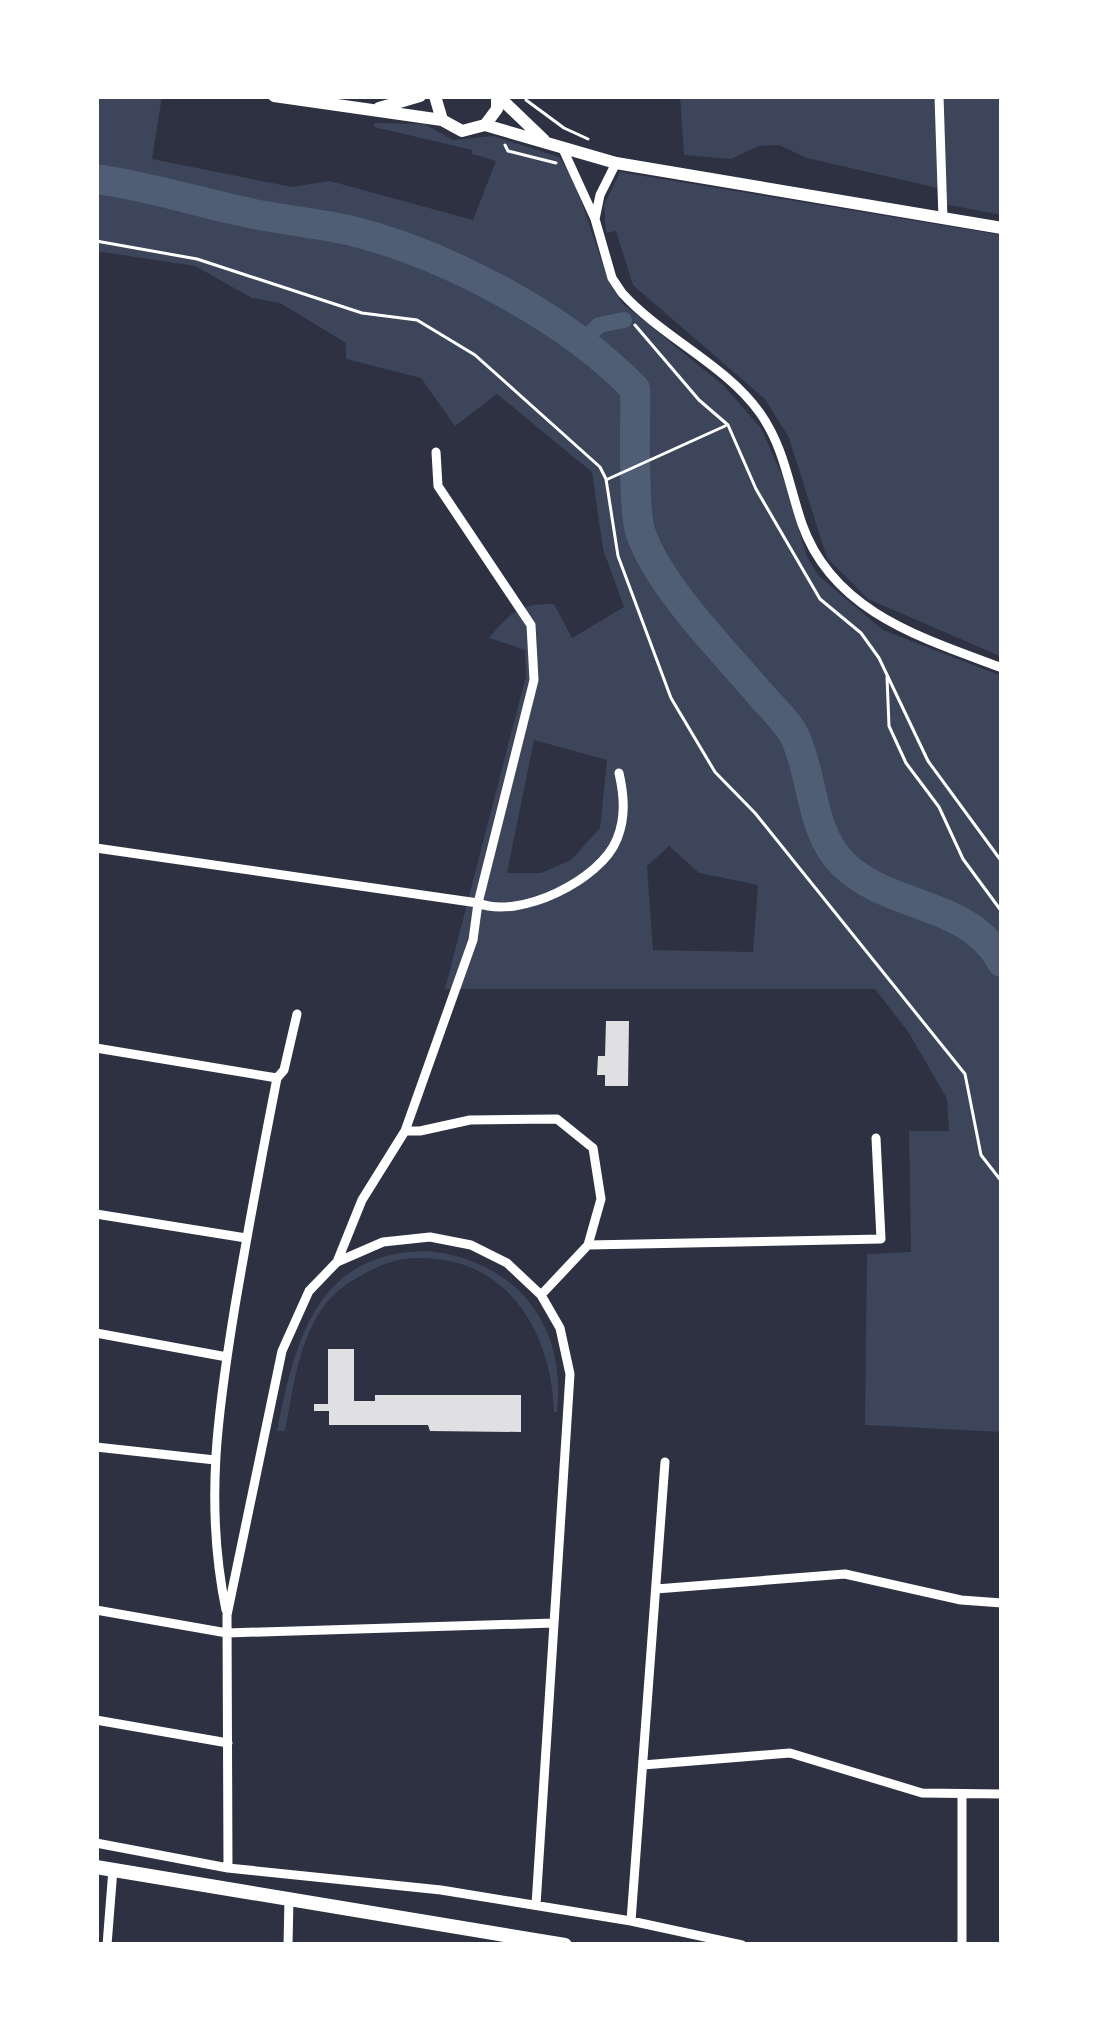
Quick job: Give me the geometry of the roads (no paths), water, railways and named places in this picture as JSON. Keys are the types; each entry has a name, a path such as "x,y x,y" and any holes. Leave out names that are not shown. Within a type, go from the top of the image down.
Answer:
{"main road":[{"path":"96,1867 492,1939 565,1945"}],"street":[{"path":"274,96 442,121 462,131 485,125 616,163 1002,228"},
{"path":"373,110 420,96"},
{"path":"435,96 442,121"},
{"path":"485,125 498,96"},
{"path":"498,96 545,141"},
{"path":"939,96 943,219"},
{"path":"562,147 622,293 734,384 759,411 778,442 809,544 829,577 861,606 1002,668"},
{"path":"595,219 616,163"},
{"path":"227,1616 281,1351 299,1306 337,1262 362,1200 404,1130 473,940 534,680 531,626 438,486 436,452"},
{"path":"96,848 478,903 492,909 537,903 586,874 617,843 626,800 619,772"},
{"path":"228,1868 227,1616 215,1533 215,1428 277,1078 284,1070 297,1014"},
{"path":"96,1048 277,1078"},
{"path":"404,1130 470,1120 557,1118 593,1148 602,1199 588,1245 541,1295"},
{"path":"588,1245 881,1239 876,1138"},
{"path":"96,1214 246,1238"},
{"path":"337,1262 383,1241 448,1239 488,1251 507,1263 541,1295 560,1328 570,1374 536,1905"},
{"path":"96,1333 227,1357"},
{"path":"96,1447 215,1460"},
{"path":"631,1921 665,1462"},
{"path":"656,1589 845,1574 961,1600 1002,1603"},
{"path":"96,1610 227,1633 554,1623"},
{"path":"96,1720 228,1743"},
{"path":"643,1765 790,1753 922,1793 1002,1794"},
{"path":"962,1794 962,1945"},
{"path":"96,1843 228,1868 441,1890 631,1921 742,1945"},
{"path":"107,1945 113,1869"},
{"path":"288,1945 289,1899"}],"waterway":[{"path":"96,179 348,230 424,255 540,314 607,363 635,389 636,506 650,555 694,618 792,731 832,851 862,879 969,927 1002,962"},
{"path":"581,343 599,325 624,320"}]}
